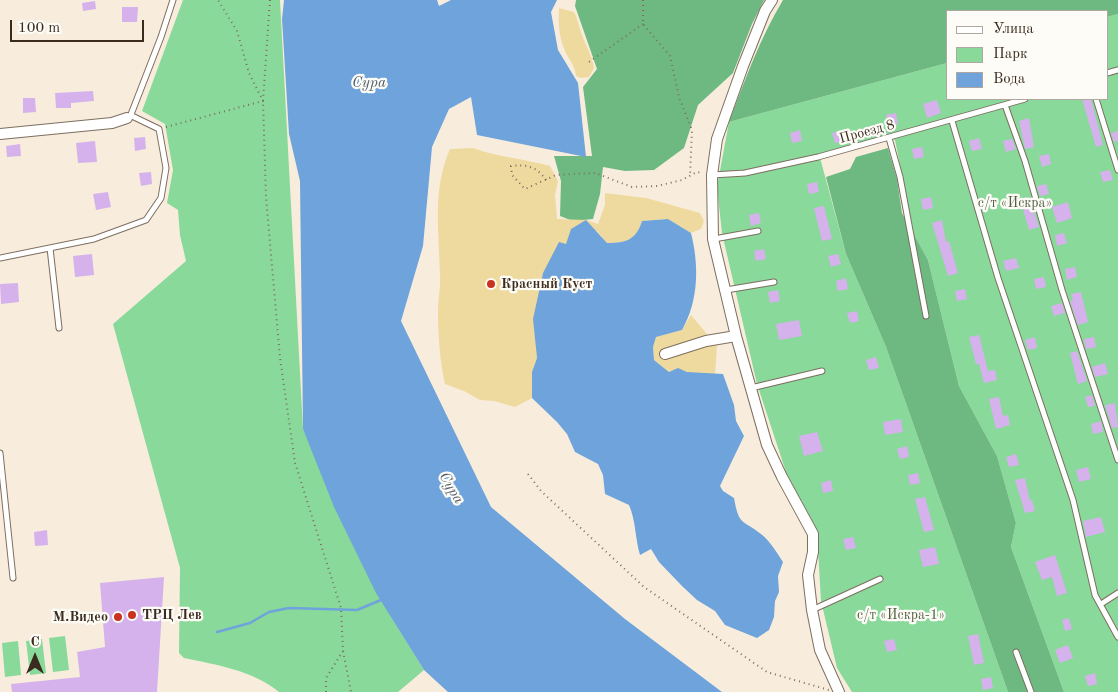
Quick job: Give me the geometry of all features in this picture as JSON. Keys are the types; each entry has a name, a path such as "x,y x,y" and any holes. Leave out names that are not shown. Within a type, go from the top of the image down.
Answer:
{"street":[{"path":"772,0 765,11 743,66 717,139 712,175 713,240 736,336 767,445 782,478 813,534 813,552 808,575 812,610 820,650 837,692"},
{"path":"0,134 112,123 130,117"},
{"path":"665,354 706,341 736,336"}],"lane":[{"path":"0,258 94,239 146,220 161,198 166,168 159,129 130,117 173,0"},
{"name":"Проезд 8","path":"712,175 745,173 818,157 1022,100"},
{"path":"1096,100 1118,170"},
{"path":"1005,105 1025,161 1062,290 1118,460"},
{"path":"952,121 998,278 1073,500 1095,595 1118,637"},
{"path":"889,138 900,177 926,316"},
{"path":"713,240 758,231"},
{"path":"50,248 59,328"},
{"path":"725,290 774,282"},
{"path":"751,388 822,371"},
{"path":"0,453 12,578"},
{"path":"812,610 880,579"},
{"path":"1101,604 1118,594"},
{"path":"1016,652 1031,692"}],"path":[{"path":"218,0 237,31 249,73 263,101"},
{"path":"270,0 263,101 266,197 280,358 295,463 341,608 343,651 352,692"},
{"path":"643,0 643,24 670,56 679,97 692,130 690,176"},
{"path":"590,62 643,24"},
{"path":"159,129 263,101"},
{"path":"546,180 540,170 524,164 512,166 512,175 525,189 546,180 556,175 595,174 632,187 657,186 682,180 697,172 712,175"},
{"path":"528,474 541,491 644,587 767,672 837,692"},
{"path":"326,692 326,678 343,651"}],"green space":[{"path":"183,0 280,0 303,429 392,618 424,670 398,692 279,692 246,673 184,658 179,653 180,568 113,324 186,261 180,235 178,210 167,203 173,170 165,124 142,111"},
{"path":"576,0 764,0 752,24 733,73 698,105 684,148 654,170 625,171 603,167 600,194 593,219 573,221 560,216 561,181 554,156 592,156 583,87 597,69 575,6"},
{"path":"783,0 1118,0 1118,14 1108,17 1108,10 946,10 946,63 729,122 760,44"},
{"path":"1118,14 1118,692 1064,692 1011,547 1016,523 997,456 959,386 928,260 914,235 895,140 884,136 819,154 846,254 886,347 1008,692 852,692 837,668 821,601 817,533 788,478 757,384 722,233 717,187 729,122 946,63 946,100 1108,100 1108,17"},
{"path":"888,148 897,179 902,213 928,260 959,386 997,456 1016,523 1011,547 1064,692 1008,692 886,347 846,254 826,177 850,169 856,157"},
{"path":"65,636 69,670 53,672 49,638"},
{"path":"42,639 46,673 30,675 26,641"},
{"path":"18,641 21,675 5,677 2,643"}],"sand":[{"path":"559,8 574,12 593,63 594,68 589,77 581,78 576,76 565,51 559,30"},
{"name":"Красный Куст","path":"473,148 492,154 550,166 558,181 555,195 557,219 586,220 598,224 605,205 605,193 646,198 700,213 704,221 701,229 691,233 668,219 642,221 637,232 625,241 607,243 597,231 566,245 543,273 536,339 537,358 532,372 532,398 515,407 494,401 480,400 464,391 445,384 442,366 438,312 440,279 438,211 441,180 444,164 450,149"},
{"path":"691,315 717,346 715,375 687,372 678,369 669,372 654,360 653,347 656,337 682,330"}],"water":[{"name":"Сура","path":"284,0 437,0 439,6 451,0 557,0 551,12 558,50 578,83 586,157 477,135 471,97 449,109 432,147 423,246 401,321 491,507 625,619 722,692 448,692 424,670 376,593 334,507 303,429 300,181 289,134 282,19"},
{"name":"Красный Куст","path":"668,219 691,233 694,245 696,282 688,319 682,330 656,337 653,347 654,360 669,372 678,368 687,372 723,374 734,405 736,421 744,436 720,486 723,491 734,498 742,521 764,537 783,562 778,576 779,592 775,601 774,617 769,630 757,638 725,625 715,611 697,600 682,586 659,562 651,549 640,555 629,505 605,494 603,475 598,464 575,452 567,434 532,398 532,372 537,358 533,319 543,273 559,242 566,244 571,229 586,220 607,243 629,239 637,232 642,221"}],"building":[{"path":"95,1 96,9 83,11 82,3"},
{"path":"122,7 138,7 137,22 122,22"},
{"path":"93,91 94,101 71,103 71,108 56,108 55,93"},
{"path":"23,98 35,98 36,112 23,113"},
{"path":"937,100 941,113 927,118 923,104"},
{"path":"1082,100 1091,100 1103,145 1096,147"},
{"path":"896,113 898,124 888,126 886,115"},
{"path":"1029,118 1034,147 1025,149 1019,121"},
{"path":"800,130 802,141 792,143 790,133"},
{"path":"842,130 844,141 835,143 832,133"},
{"path":"1118,131 1118,141 1114,142 1111,133"},
{"path":"145,137 146,149 135,151 134,138"},
{"path":"979,138 982,149 972,151 969,141"},
{"path":"1012,139 1016,149 1006,152 1003,141"},
{"path":"95,141 97,162 78,163 76,143"},
{"path":"20,144 21,156 7,157 6,146"},
{"path":"922,147 924,157 914,159 912,149"},
{"path":"1049,154 1051,164 1042,167 1039,156"},
{"path":"1110,170 1113,180 1103,182 1100,172"},
{"path":"151,172 152,184 141,186 139,173"},
{"path":"817,182 819,192 809,194 807,184"},
{"path":"1046,184 1049,194 1040,196 1037,186"},
{"path":"108,192 111,207 96,210 93,194"},
{"path":"931,197 933,208 923,210 921,199"},
{"path":"1029,197 1039,227 1029,230 1020,199"},
{"path":"1068,202 1072,218 1057,223 1052,207"},
{"path":"824,206 832,239 822,241 814,208"},
{"path":"759,213 761,223 751,226 749,215"},
{"path":"942,220 946,242 949,241 958,273 948,276 932,223"},
{"path":"1064,233 1067,243 1057,246 1055,235"},
{"path":"764,249 766,259 756,261 754,251"},
{"path":"92,254 94,275 75,277 73,256"},
{"path":"838,254 841,264 831,267 828,256"},
{"path":"1016,258 1019,268 1006,271 1003,261"},
{"path":"1075,267 1077,277 1067,280 1065,269"},
{"path":"1044,277 1046,287 1036,289 1034,279"},
{"path":"846,278 848,289 838,291 836,281"},
{"path":"18,283 19,302 1,304 0,284"},
{"path":"965,289 967,299 957,301 955,291"},
{"path":"778,290 780,301 770,303 768,292"},
{"path":"1081,292 1088,322 1078,325 1070,301 1073,300 1071,294"},
{"path":"1062,303 1065,313 1054,316 1051,306"},
{"path":"857,311 859,321 850,323 847,313"},
{"path":"799,320 802,336 779,340 776,324"},
{"path":"979,335 988,371 995,370 997,380 984,383 979,364 976,364 969,337"},
{"path":"1035,337 1037,348 1028,350 1025,340"},
{"path":"1094,337 1096,347 1086,349 1084,339"},
{"path":"1077,351 1087,381 1078,384 1070,353"},
{"path":"876,357 879,368 869,370 866,360"},
{"path":"1105,363 1108,374 1095,377 1092,367"},
{"path":"1092,395 1095,406 1088,407 1085,397"},
{"path":"999,397 1003,416 1008,415 1010,425 996,429 989,399"},
{"path":"1115,403 1118,427 1112,428 1105,405"},
{"path":"901,419 903,432 885,435 883,422"},
{"path":"1101,421 1103,432 1093,434 1091,424"},
{"path":"817,432 823,451 804,456 799,436"},
{"path":"907,446 909,457 900,459 897,449"},
{"path":"1016,454 1019,465 1009,467 1006,457"},
{"path":"1088,467 1091,479 1079,482 1076,470"},
{"path":"918,473 920,483 910,485 908,475"},
{"path":"1025,478 1030,501 1032,500 1035,511 1025,513 1015,480"},
{"path":"831,480 833,491 823,493 821,483"},
{"path":"925,497 934,530 924,532 915,499"},
{"path":"1101,517 1105,532 1086,537 1083,521"},
{"path":"47,530 48,545 35,546 34,532"},
{"path":"853,537 856,548 846,550 843,539"},
{"path":"935,547 939,564 923,567 919,550"},
{"path":"1055,555 1067,593 1057,596 1052,577 1042,580 1035,562"},
{"name":"ТРЦ Лев","path":"164,577 157,692 12,692 11,684 80,677 77,652 105,647 100,583"},
{"path":"1069,618 1072,629 1065,631 1062,620"},
{"path":"978,634 984,663 974,665 968,636"},
{"path":"894,639 897,650 887,652 884,641"},
{"path":"1068,645 1073,658 1060,663 1055,650"},
{"path":"1095,673 1097,684 1088,686 1085,676"},
{"path":"991,677 993,688 983,690 981,679"}],"waterway":[{"path":"217,632 250,623 269,612 289,608 357,610 381,600"}],"place":[{"name":"Красный Куст","path":"491,284"},
{"name":"ТРЦ Лев","path":"132,615"},
{"name":"М.Видео","path":"118,617"}],"park label":[{"name":"с/т «Искра»","path":"1015,203"},
{"name":"с/т «Искра-1»","path":"901,615"}]}
